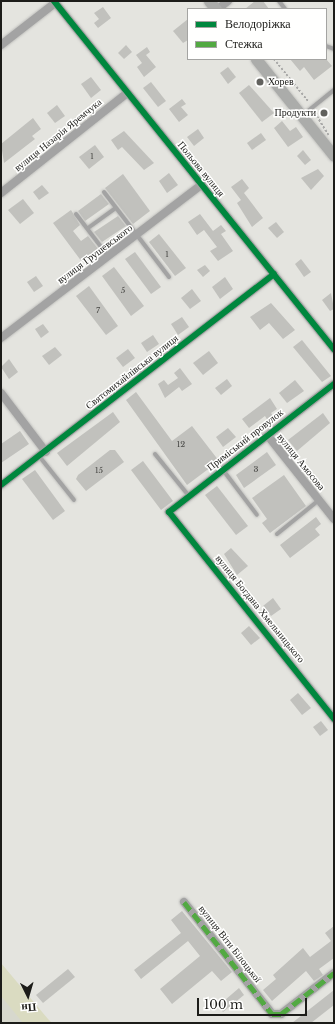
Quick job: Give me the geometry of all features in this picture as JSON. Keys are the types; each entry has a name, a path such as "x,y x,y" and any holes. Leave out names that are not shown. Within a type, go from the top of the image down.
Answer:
{"main road":[{"path":"257,60 334,155"}],"street":[{"path":"218,8 228,1"},
{"path":"1,45 54,2"},
{"name":"Польова вулиця","path":"54,2 334,349"},
{"name":"вулиця Назарія Яремчука","path":"1,193 127,93"},
{"name":"вулиця Грушевського","path":"1,338 201,185"},
{"name":"Святомихайлівська вулиця","path":"1,486 274,274"},
{"name":"Приміський провулок","path":"169,512 334,384"},
{"path":"1,393 43,454"},
{"name":"вулиця Амосова","path":"268,436 334,519"},
{"name":"вулиця Богдана Хмельницького","path":"169,512 334,719"},
{"name":"вулиця Віти Білоцької","path":"184,902 272,1014 281,1014 334,973"}],"lane":[{"path":"301,116 334,90"},
{"path":"104,192 168,277"},
{"path":"88,228 116,208"},
{"path":"76,214 109,256"},
{"path":"43,454 74,500"},
{"path":"155,454 189,497"},
{"path":"223,470 257,515"},
{"path":"277,534 319,500"}],"path":[{"path":"275,60 309,102"},
{"path":"315,113 331,134 328,136 331,140"}],"shaded area":[{"path":"1,991 27,1023 1,1023"}],"green space":[{"path":"1,963 52,1023 23,1023 1,996"}],"building":[{"path":"255,1 263,1 268,8 246,8"},
{"path":"103,7 111,18 98,28 94,23 99,19 94,13"},
{"path":"187,20 187,41 183,43 173,31"},
{"path":"126,45 132,52 124,59 118,53"},
{"path":"147,47 150,52 146,55 156,67 144,77 137,67 142,63 136,55"},
{"path":"291,60 327,60 332,66 314,80 304,67 300,71"},
{"path":"228,67 236,77 228,84 220,73"},
{"path":"91,77 101,90 91,98 81,84"},
{"path":"151,82 166,101 158,107 143,88"},
{"path":"249,85 274,113 262,122 239,93"},
{"path":"182,99 186,104 181,107 188,115 179,122 169,109"},
{"path":"57,105 65,116 55,123 47,113"},
{"path":"33,118 41,129 32,136 35,139 4,163 1,144"},
{"path":"282,121 290,131 296,127 303,137 288,147 274,128"},
{"path":"198,129 204,138 194,146 187,137"},
{"path":"124,131 154,163 144,170 122,147 118,150 111,140"},
{"path":"261,133 266,140 252,150 247,143"},
{"path":"95,145 104,157 89,169 79,157"},
{"path":"303,150 311,160 305,165 297,156"},
{"path":"318,169 324,176 311,190 301,178"},
{"path":"169,173 178,185 167,193 159,181"},
{"path":"123,174 150,211 133,224 105,188"},
{"path":"242,179 249,188 244,193 263,218 252,227 237,203 241,200 231,187"},
{"path":"42,185 49,193 39,200 33,192"},
{"path":"101,194 109,204 85,221 78,211"},
{"path":"23,199 34,213 20,224 8,210"},
{"path":"71,210 80,225 73,231 81,241 88,236 99,250 82,262 53,223"},
{"path":"200,214 213,231 221,225 226,231 221,234 233,251 218,261 210,251 217,247 204,230 197,235 188,222"},
{"path":"118,216 126,226 102,242 94,232"},
{"path":"276,222 284,232 277,238 268,228"},
{"path":"159,234 186,268 175,276 149,242"},
{"path":"135,252 161,287 151,294 125,259"},
{"path":"301,259 311,272 304,277 295,264"},
{"path":"205,265 210,271 203,277 197,270"},
{"path":"114,267 144,306 131,316 102,276"},
{"path":"36,276 43,286 34,292 27,282"},
{"path":"225,277 233,289 220,299 212,287"},
{"path":"89,286 118,326 106,335 76,296"},
{"path":"192,289 201,301 190,309 181,298"},
{"path":"331,293 334,309 330,311 322,300"},
{"path":"271,303 295,330 283,339 269,323 260,330 250,317"},
{"path":"182,317 189,327 178,335 171,324"},
{"path":"43,324 49,332 41,338 35,329"},
{"path":"153,335 159,344 147,352 141,343"},
{"path":"302,340 331,376 322,382 293,347"},
{"path":"55,347 62,355 49,365 42,356"},
{"path":"128,349 135,358 123,367 116,358"},
{"path":"209,351 218,363 203,375 193,363"},
{"path":"9,359 18,372 9,379 1,367"},
{"path":"180,368 192,384 182,391 179,387 165,398 158,384 164,380 168,385 178,378 174,373"},
{"path":"227,379 232,386 221,395 215,388"},
{"path":"295,380 304,391 287,403 279,393"},
{"path":"136,392 172,441 192,426 219,461 187,485 126,400"},
{"path":"270,398 277,409 271,413 274,417 268,421 265,416 249,428 242,419"},
{"path":"113,412 120,422 67,466 57,453"},
{"path":"323,413 330,423 297,451 288,440"},
{"path":"228,428 236,437 223,447 216,437"},
{"path":"20,431 29,444 1,463 1,444"},
{"path":"110,450 115,450 124,462 86,491 76,479 78,475"},
{"path":"267,452 276,465 244,488 236,475"},
{"path":"143,461 173,501 161,510 131,470"},
{"path":"35,470 65,511 53,520 22,479"},
{"path":"284,475 306,506 270,533 262,523 267,519 252,498"},
{"path":"217,486 248,526 236,535 205,495"},
{"path":"316,517 321,524 315,529 320,535 290,558 280,545"},
{"path":"231,548 248,566 237,575 224,554"},
{"path":"273,598 281,609 271,616 263,606"},
{"path":"249,626 260,638 251,645 241,633"},
{"path":"298,693 311,708 302,715 290,700"},
{"path":"321,721 328,730 320,736 313,727"},
{"path":"182,911 232,972 221,981 212,971 172,1004 160,989 200,956 188,941 141,979 134,970 181,933 171,920"},
{"path":"334,926 334,958 319,969 323,975 314,981 306,971 272,1001 263,990 276,979 273,975 303,948 310,957 331,941 325,933"},
{"path":"68,969 75,977 43,1003 36,995"},
{"path":"239,988 244,995 223,1012 218,1006"},
{"path":"334,990 334,1005 311,1023 292,1023"}],"marked path":[{"path":"184,902 272,1014 281,1014 334,973"}],"cycle path":[{"path":"54,1 334,349"},
{"path":"1,485 274,274"},
{"path":"334,384 169,512 334,719"}],"place":[{"name":"Хорев","path":"260,82"},
{"name":"Продукти","path":"324,113"}]}
